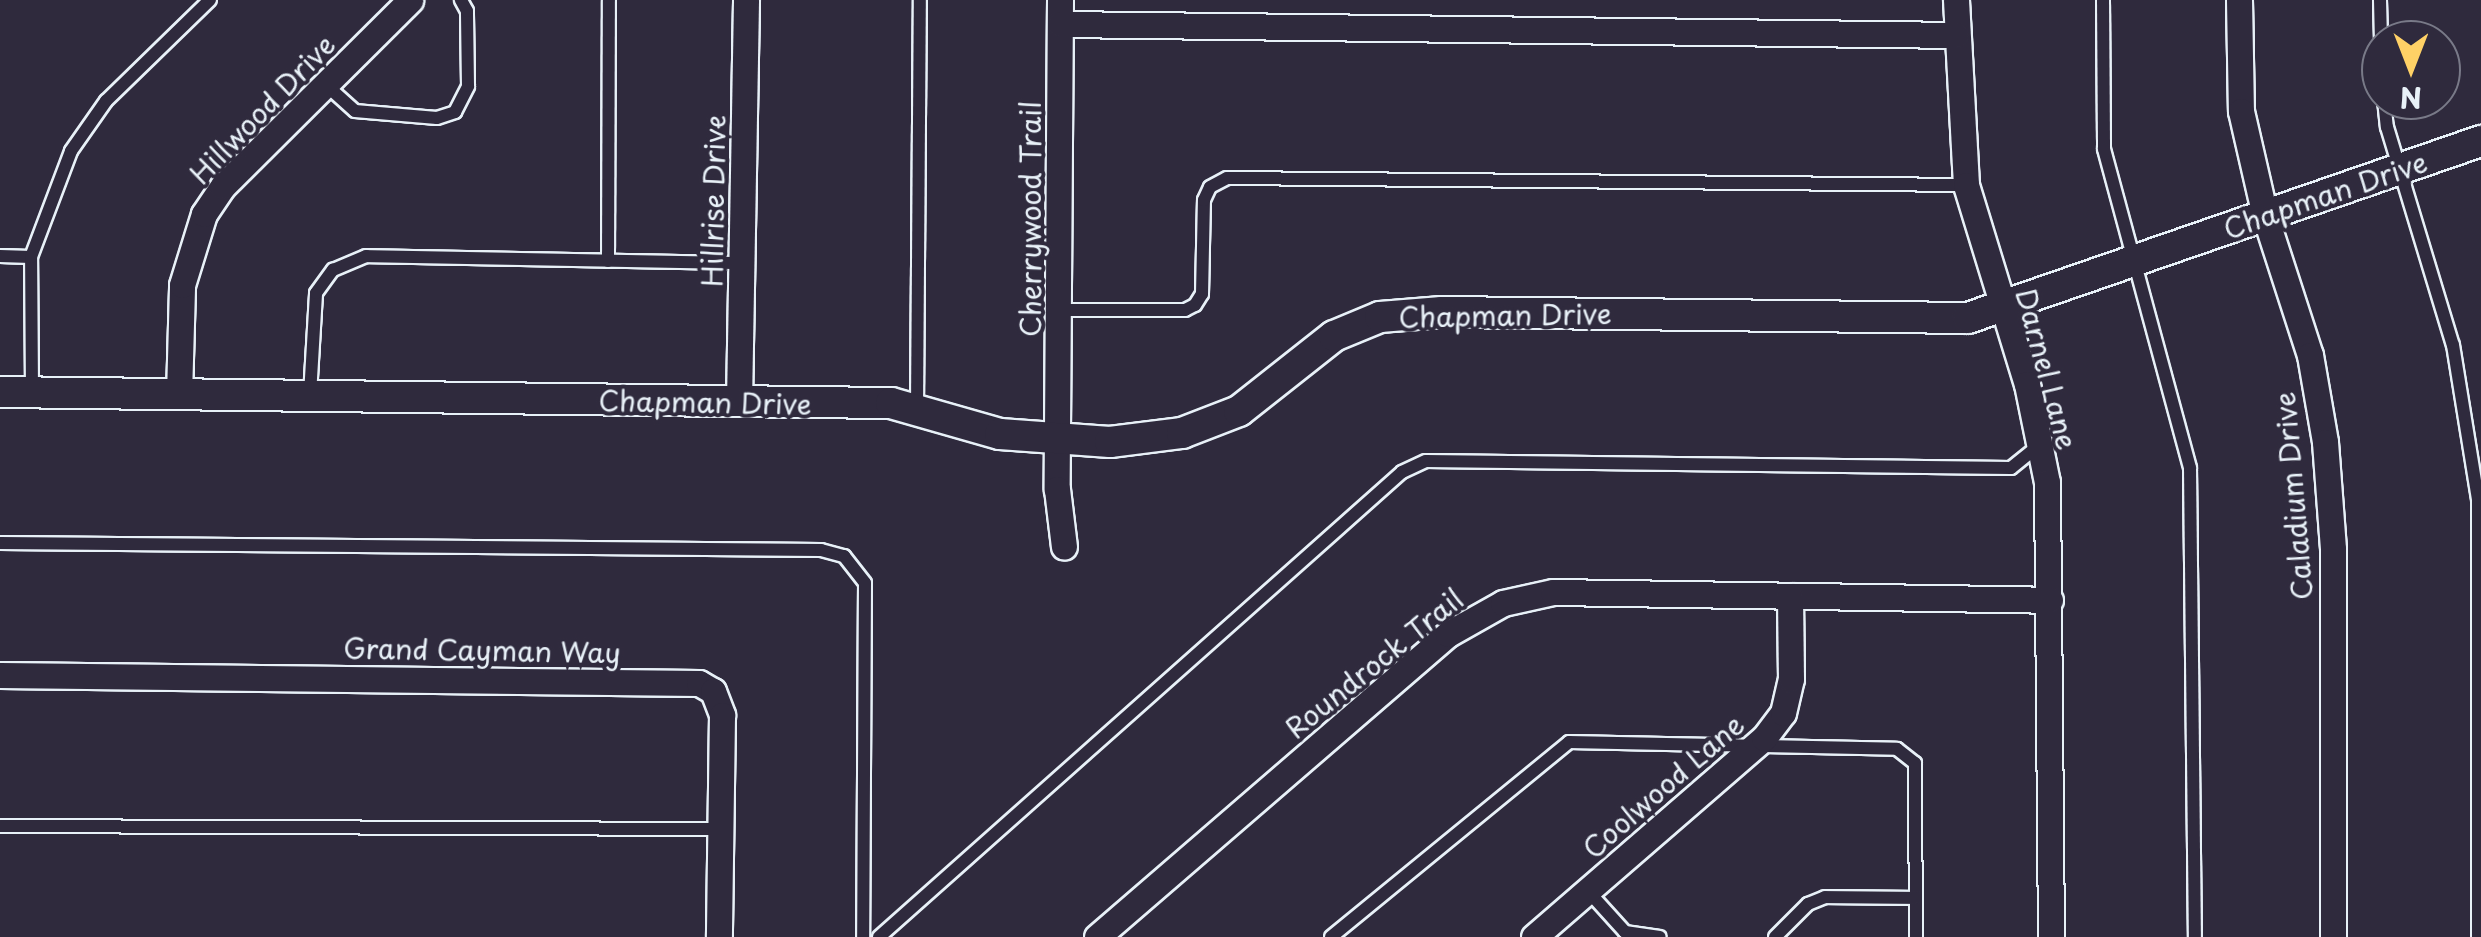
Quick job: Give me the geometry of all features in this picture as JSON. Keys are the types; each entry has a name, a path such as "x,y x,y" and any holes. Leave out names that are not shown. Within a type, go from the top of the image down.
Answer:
{"street":[{"name":"Hillwood Drive","path":"179,395 182,285 204,214 324,84 410,0"},
{"name":"Hillrise Drive","path":"740,402 746,0"},
{"name":"Darnel Lane","path":"1956,0 1966,185 2047,482 2051,937"},
{"name":"Caladium Drive","path":"2239,0 2241,111 2265,216 2297,306 2325,442 2332,549 2333,937"},
{"path":"1060,12 1956,35"},
{"name":"Cherrywood Trail","path":"1060,12 1060,437 1064,547"},
{"name":"Chapman Drive","path":"0,392 917,407 1000,434 1110,442 1182,434 1239,411 1334,336 1380,317 1462,312 1968,318 2481,141"},
{"name":"Roundrock Trail","path":"1097,937 1474,616 1553,592 2050,600"},
{"name":"Coolwood Lane","path":"1534,937 1752,749 1783,713 1791,679 1790,596"},
{"name":"Grand Cayman Way","path":"0,675 699,683 713,691 722,715 719,937"}],"lane":[{"path":"32,393 31,257 80,138 106,100 210,0"},
{"path":"324,84 355,111 436,118 455,112 468,86 467,11 460,0"},
{"path":"608,261 609,0"},
{"path":"917,407 920,0"},
{"path":"2104,0 2104,149 2190,468 2195,937"},
{"path":"2388,120 2399,170 2453,345 2478,499 2478,937"},
{"path":"1060,310 1196,305 1202,294 1204,200 1210,186 1227,178 1966,185"},
{"path":"0,256 31,257"},
{"path":"310,397 316,294 333,270 366,256 742,263"},
{"path":"879,937 1402,472 1426,461 2012,468 2039,444"},
{"path":"0,544 821,550 844,556 865,583 863,937"},
{"path":"1330,937 1569,742 1752,749 1897,749 1915,762 1916,937"},
{"path":"0,826 721,828"},
{"path":"1588,891 1625,932 1660,937"},
{"path":"1775,937 1808,904 1826,898 1916,898"}]}
